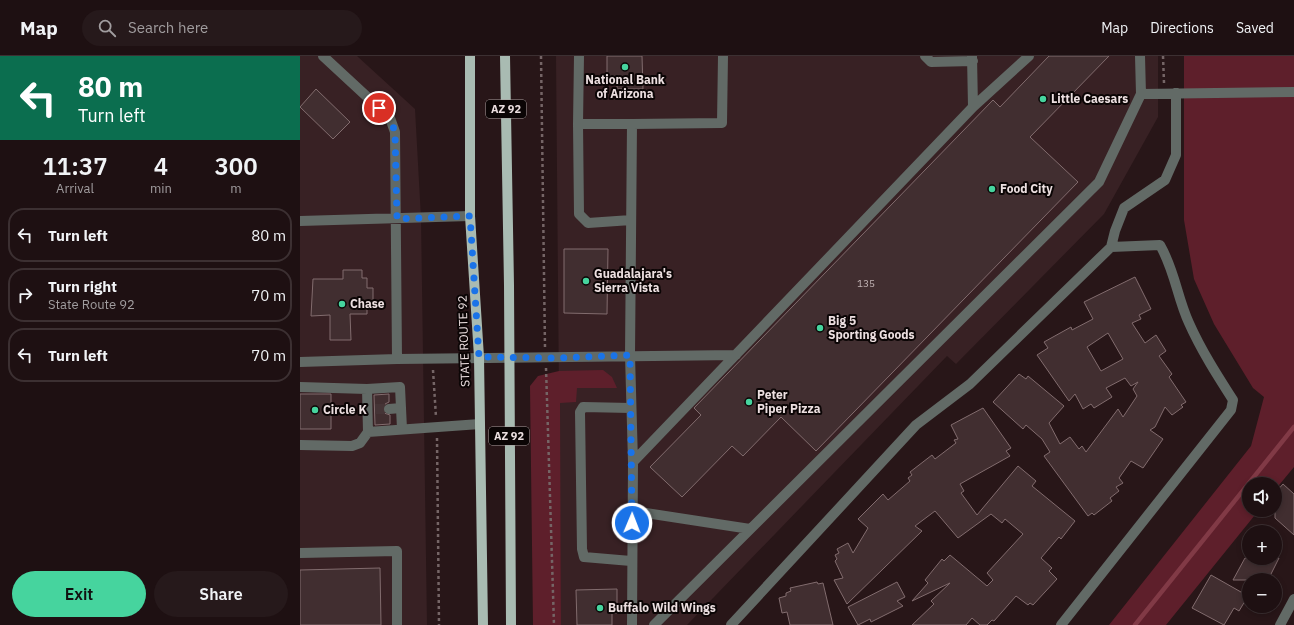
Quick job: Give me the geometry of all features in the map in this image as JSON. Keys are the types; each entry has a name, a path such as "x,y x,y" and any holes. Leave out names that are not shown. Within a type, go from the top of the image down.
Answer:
{"main road":[{"name":"STATE ROUTE 92","path":"470,56 470,216 479,357 483,625"},
{"name":"AZ 92","path":"505,56 509,357 510,625"}],"street":[{"path":"323,56 390,118 395,132 397,219 397,359"},
{"path":"578,56 579,214 582,220 588,223 631,220"},
{"path":"578,124 722,123 723,56"},
{"path":"925,56 931,62 972,59 973,107"},
{"path":"633,462 973,107 1029,56"},
{"path":"654,625 1099,182 1141,94 1140,56"},
{"path":"1141,94 1294,92"},
{"path":"731,625 916,425 970,384 1111,248 1115,231 1124,208 1165,180 1176,155 1176,93"},
{"path":"632,124 630,355 633,462 631,561 632,625"},
{"path":"300,221 470,216"},
{"path":"1061,625 1231,410 1233,400 1188,321 1170,263 1160,245 1111,248"},
{"path":"300,362 479,357 546,358 630,355 736,355"},
{"path":"300,387 367,389 400,388 402,429"},
{"path":"300,445 352,446 360,443 368,432 371,409 367,389"},
{"path":"631,408 583,407 580,412 582,549 584,557 631,561"},
{"path":"389,409 401,408"},
{"path":"368,432 480,424"},
{"path":"633,511 750,529"},
{"path":"300,553 397,551 398,625"},
{"path":"1280,625 1294,599"}],"path":[{"path":"541,56 546,358 554,625"},
{"path":"1163,56 1164,93"},
{"path":"433,358 439,504 439,625"}],"shaded area":[{"path":"300,56 357,56 415,109 421,218 427,625 300,625"},
{"path":"556,56 1158,56 1158,117 1104,214 956,364 947,356 687,625 561,625"},
{"path":"1184,56 1294,56 1294,467 1282,482 1282,477 1242,477 1242,517 1253,517 1247,525 1242,525 1242,531 1166,625 1109,625 1251,446 1264,397 1253,388 1214,324 1194,279 1184,220"},
{"path":"603,370 612,377 617,388 577,388 576,402 560,403 561,625 533,625 530,386 538,376 559,371"}],"building":[{"name":"National Bank of Arizona","path":"607,56 642,56 643,89 617,89 617,76 607,76"},
{"path":"1049,56 1109,56 1030,137 1078,182 816,451 781,417 743,456 732,446 682,497 650,467 701,415 694,408 993,100 1000,107"},
{"path":"316,89 350,122 333,139 300,107"},
{"name":"Guadalajara's Sierra Vista","path":"564,249 608,249 607,314 564,313"},
{"name":"Chase","path":"343,270 362,270 362,278 367,278 367,288 373,288 373,307 367,307 367,314 350,314 351,340 330,340 330,315 311,316 313,279 343,279"},
{"path":"1135,277 1151,309 1139,315 1141,319 1132,323 1145,343 1156,335 1166,351 1159,356 1172,374 1169,377 1186,402 1181,405 1183,407 1172,415 1165,407 1155,427 1150,430 1163,439 1143,468 1131,461 1119,478 1123,483 1116,487 1119,491 1110,498 1112,501 1094,515 1092,513 1088,516 1044,456 1050,452 1042,439 1026,425 1023,429 993,402 1019,374 1026,379 1028,376 1064,406 1049,423 1060,444 1070,437 1079,449 1082,446 1086,452 1118,409 1123,417 1137,396 1133,389 1138,382 1131,386 1125,378 1106,388 1112,397 1094,408 1091,404 1083,409 1075,394 1069,401 1037,355 1048,348 1044,342 1071,327 1072,330 1093,319 1084,302","holes":["1108,333 1123,359 1101,371 1087,347"]},
{"name":"Circle K","path":"300,394 331,394 331,429 300,429"},
{"name":"Circle K","path":"389,394 389,402 385,404 383,409 384,413 390,415 390,424 375,425 374,395"},
{"path":"983,408 1011,448 1006,451 1010,456 960,484 964,491 961,493 977,515 1018,466 1036,481 1032,486 1075,521 1061,539 1059,537 1041,558 1052,568 1049,571 1057,579 1033,605 1030,603 1028,605 1016,596 994,621 992,620 987,625 980,625 972,618 966,625 912,625 934,604 931,601 950,583 912,601 928,583 925,580 942,559 944,561 950,555 987,586 993,580 987,573 1023,534 1005,519 1002,523 991,514 958,538 935,511 915,526 922,531 847,604 834,580 843,578 835,561 837,559 835,555 839,553 837,549 848,543 853,553 868,528 858,519 883,494 888,500 910,481 908,478 912,475 910,472 932,455 935,459 956,443 954,440 958,439 951,425"},
{"path":"1283,484 1294,494 1294,535 1275,518 1282,517"},
{"path":"1242,564 1242,565 1276,565 1272,573 1242,573 1242,580 1233,580"},
{"path":"380,568 381,625 300,625 300,570"},
{"path":"1211,575 1242,593 1242,606 1239,611 1234,608 1224,625 1192,608"},
{"path":"817,582 818,584 823,583 833,625 790,625 787,612 782,613 779,598 786,596 786,593 791,591 790,588"},
{"path":"897,582 905,597 897,601 903,606 871,622 870,619 858,625 848,607"},
{"name":"Buffalo Wild Wings","path":"617,589 617,613 612,613 612,625 577,625 576,590"}],"waterway":[{"path":"1135,625 1294,427"}],"tunnel":[{"path":"375,409 389,409"}],"place":[{"name":"National Bank of Arizona","path":"625,67"},
{"name":"Little Caesars","path":"1043,99"},
{"name":"Food City","path":"992,189"},
{"name":"Guadalajara's Sierra Vista","path":"586,281"},
{"name":"Chase","path":"342,304"},
{"name":"Big 5 Sporting Goods","path":"820,328"},
{"name":"Peter Piper Pizza","path":"749,402"},
{"name":"Circle K","path":"315,410"},
{"name":"Buffalo Wild Wings","path":"600,608"}],"route":[{"path":"379,108 390,118 395,132 397,219 470,216 474,259 479,357 560,358 630,355 633,462 632,523"}]}
